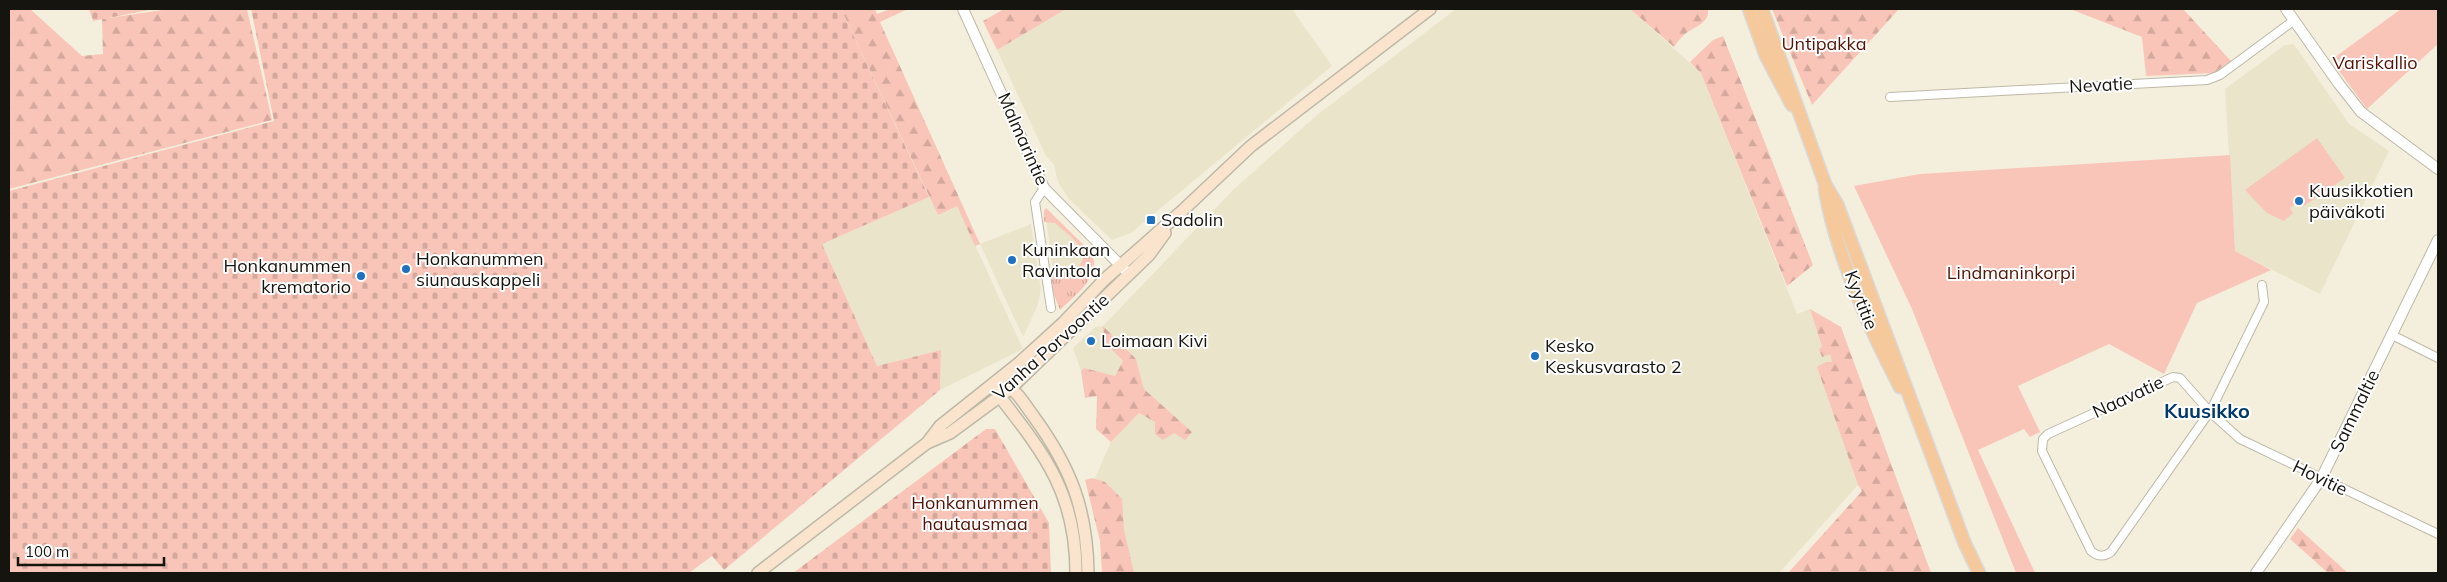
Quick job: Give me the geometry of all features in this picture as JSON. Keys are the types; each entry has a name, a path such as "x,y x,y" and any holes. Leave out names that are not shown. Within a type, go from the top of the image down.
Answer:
{"main road":[{"name":"Vanha Porvoontie","path":"927,443 940,426 976,395 998,380 1063,323 1121,265 1182,212 1251,146 1430,9"},
{"name":"Kyytitie","path":"1749,9 1766,56 1784,93 1798,113"},
{"name":"Kyytitie","path":"1762,9 1825,184 1837,204 1906,382 1914,409 1965,544 1980,573"},
{"name":"Vanha Porvoontie","path":"758,573 927,443 950,433 1011,388 1149,255 1182,212"},
{"path":"998,380 1011,388 1060,454 1083,516 1088,573"},
{"path":"998,380 1000,397 1049,462 1059,483 1071,522 1076,547 1076,573"},
{"name":"Kyytitie","path":"1965,544 1970,573"}],"street":[{"name":"Malmarintie","path":"963,9 1044,188 1129,274"},
{"path":"2286,9 2361,112 2438,169"},
{"name":"Nevatie","path":"1890,97 2207,80 2220,75 2293,21"},
{"path":"1044,188 1035,202 1050,308"},
{"name":"Sammaltie","path":"2256,573 2321,479 2438,240"},
{"path":"2210,412 2264,302 2262,285"},
{"path":"2392,335 2438,358"},
{"name":"Naavatie","path":"2173,377 2180,378 2210,412 2111,552 2105,556 2095,554 2088,545 2042,451 2043,439 2048,434 2173,377"},
{"name":"Hovitie","path":"2210,412 2240,439 2438,534"}],"shaded area":[{"path":"1066,9 1292,9 1332,66 1131,233 1112,240 1069,199 1058,182 1054,165 1046,156 997,50"},
{"path":"1456,9 1630,9 1701,73 1797,314 1810,309 1822,348 1822,356 1830,353 1832,362 1817,367 1858,485 1779,573 1105,573 1092,485 1111,442 1139,413 1174,432 1192,432 1144,389 1136,359 1105,343 1123,361 1115,377 1084,368 1081,371 1073,348 1095,327 1103,326 1233,190 1317,115"},
{"name":"Kuusikkotien päiväkoti","path":"2294,44 2349,124 2389,151 2320,294 2235,251 2225,89 2285,45"},
{"path":"929,197 938,215 957,206 1023,349 940,390 941,350 877,366 822,244"},
{"path":"1047,215 1090,254 1092,264 1054,281"},
{"path":"1031,224 1041,290 1037,307 1023,337 980,244"}],"green space":[{"path":"9,9 30,9 82,56 103,54 102,19 169,9 247,9 272,120 9,189"},
{"path":"89,9 154,9 93,21"},
{"path":"251,9 841,9 929,197 822,244 877,366 941,350 940,390 724,570 712,556 689,573 9,573 9,191 274,121"},
{"path":"841,9 875,9 877,14 890,9 908,9 880,22 980,244 975,246 957,206 938,215"},
{"path":"1004,9 1066,9 997,50 983,21"},
{"path":"1630,9 1708,9 1708,14 1701,24 1685,34 1674,47"},
{"path":"1650,9 1693,9 1669,26"},
{"name":"Untipakka","path":"1772,9 1899,9 1812,105"},
{"path":"2070,9 2183,9 2231,61 2214,73 2146,76 2142,37"},
{"name":"Variskallio","path":"2401,9 2438,9 2438,44 2367,109 2331,60"},
{"path":"1723,36 1813,265 1787,286 1701,73 1690,62 1713,40"},
{"path":"2317,138 2345,178 2304,206 2300,200 2290,208 2293,213 2284,221 2267,213 2245,190"},
{"name":"Lindmaninkorpi","path":"2230,155 2235,251 2271,270 2197,303 2164,374 2109,344 2018,386 2040,432 2030,437 2024,429 1978,450 2035,573 2016,573 1912,309 1854,186 1920,174"},
{"path":"1046,208 1091,252 1094,261 1093,269 1086,284 1060,310 1049,282 1055,269 1067,274 1077,267 1082,261 1083,254 1075,241 1055,223 1044,222 1044,211"},
{"path":"1810,309 1841,327 1931,573 1788,573 1862,491 1858,485 1817,367 1826,362 1832,362 1830,354 1822,357 1819,349 1822,347"},
{"path":"1103,326 1136,359 1144,389 1192,432 1185,440 1174,433 1163,440 1155,434 1155,422 1139,413 1111,442 1096,429 1097,396 1085,398 1081,371 1084,368 1115,376 1123,361 1105,343"},
{"name":"Honkanummen hautausmaa","path":"986,429 995,429 1049,523 1051,573 793,573"},
{"path":"1092,478 1105,482 1122,499 1124,530 1134,573 1102,573 1100,541 1085,480"},
{"path":"2298,528 2348,573 2328,573 2290,539"}],"place":[{"name":"Kuusikkotien päiväkoti","path":"2299,201"},
{"name":"Sadolin","path":"1151,220"},
{"name":"Kuninkaan Ravintola","path":"1012,260"},
{"name":"Honkanummen siunauskappeli","path":"406,269"},
{"name":"Honkanummen krematorio","path":"361,276"},
{"name":"Loimaan Kivi","path":"1091,341"},
{"name":"Kesko Keskusvarasto 2","path":"1535,356"}],"district":[{"name":"Kuusikko","path":"2207,411"}]}
